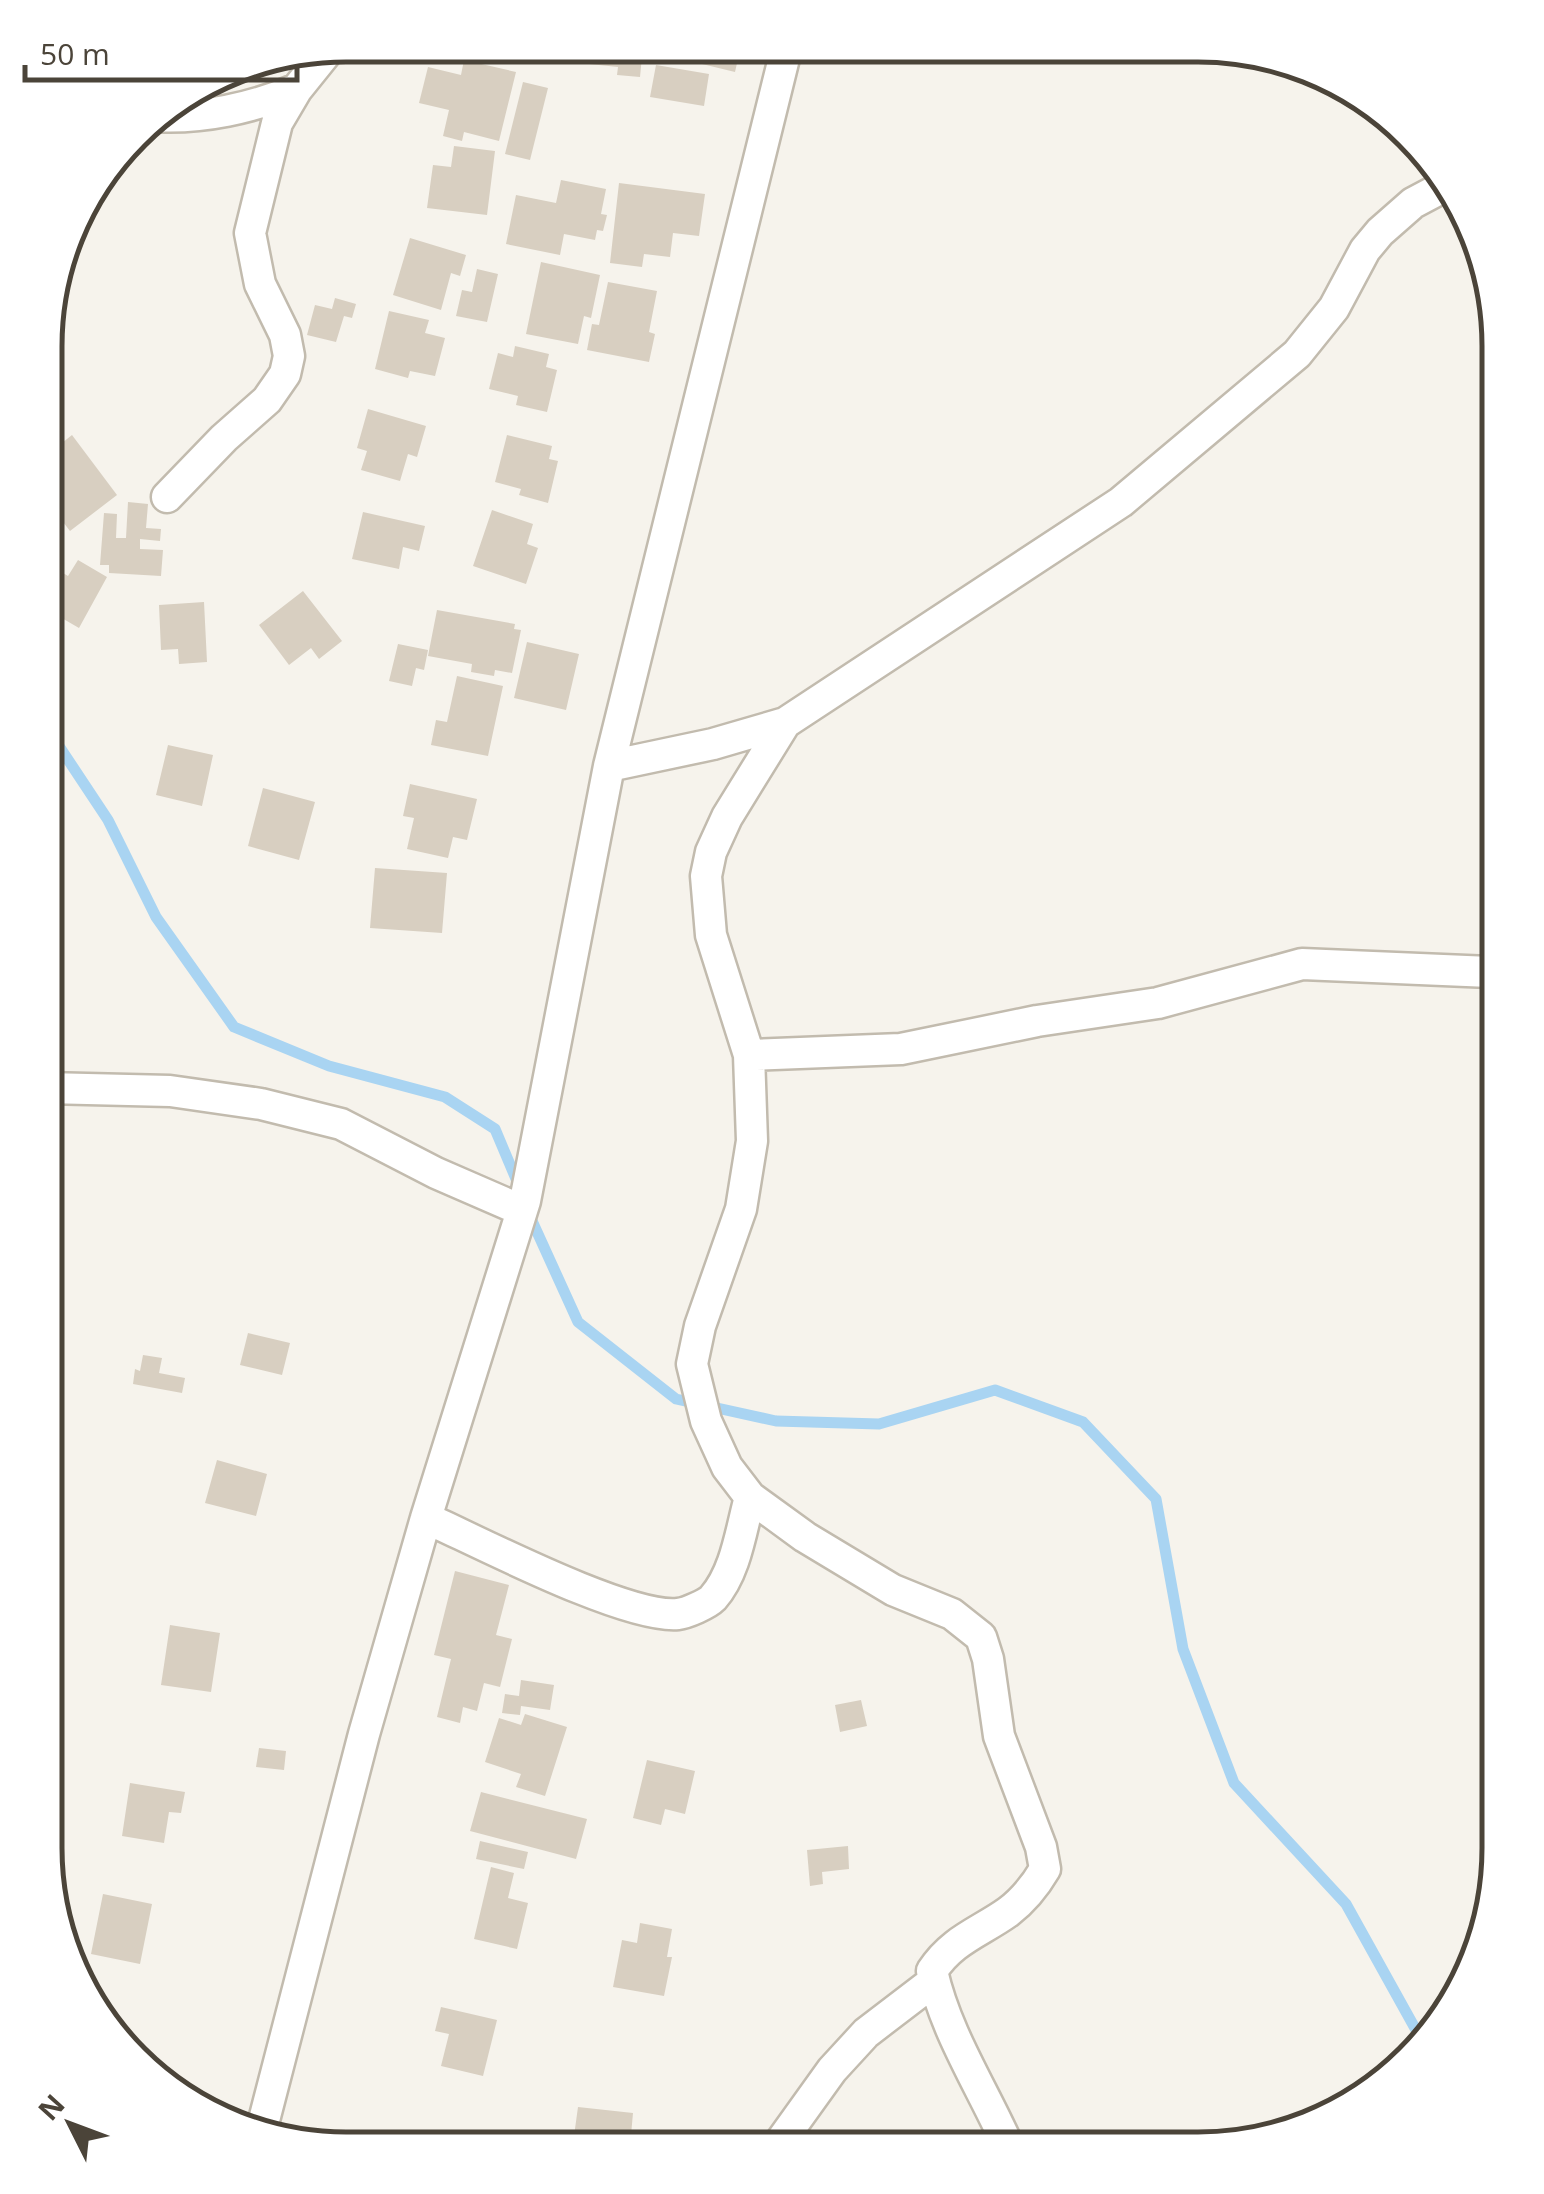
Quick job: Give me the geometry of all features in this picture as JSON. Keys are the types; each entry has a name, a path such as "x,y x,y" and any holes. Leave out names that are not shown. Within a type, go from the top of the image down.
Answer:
{"street":[{"path":"264,2119 312,1926 426,1518 519,1219 609,766 783,62"},
{"path":"166,496 267,400 284,374 289,356 285,336 260,284 250,233 277,123 316,64"},
{"path":"179,118 273,100 297,88"},
{"path":"609,766 713,744 785,722 1121,502 1297,354 1334,308 1380,232 1412,202 1435,191"},
{"path":"785,722 727,817 711,852 706,876 711,934 749,1055 752,1140 748,1177 728,1252 700,1326 692,1364 706,1422 727,1467 750,1497 805,1537 894,1590 952,1614 972,1627 985,1646 998,1736 1041,1847 1045,1870 1031,1892 942,1955 932,1971 938,2000 954,2038 1000,2132"},
{"path":"749,1055 902,1048 1037,1021 1158,1003 1302,964 1482,972"},
{"path":"63,1088 170,1091 262,1104 342,1124 519,1219"},
{"path":"426,1518 594,1594 643,1609 679,1614 712,1600 733,1562 750,1497"},
{"path":"787,2132 832,2070 866,2033 934,1981"}],"building":[{"path":"464,62 516,72 499,141 464,132 462,141 443,136 449,110 419,103 428,67 461,75"},
{"path":"570,62 641,62 640,77 617,75 618,67"},
{"path":"702,62 737,62 735,72"},
{"path":"656,65 709,74 704,106 650,97"},
{"path":"523,82 548,88 530,160 505,154"},
{"path":"454,146 495,151 487,215 427,208 433,165 451,167"},
{"path":"561,180 606,189 601,214 607,215 603,231 597,230 595,240 564,234 560,255 506,244 516,195 556,203"},
{"path":"619,183 705,194 699,236 673,233 670,257 644,254 642,267 610,263"},
{"path":"410,238 466,255 460,276 451,273 441,310 393,295"},
{"path":"541,262 600,275 591,318 584,316 578,344 526,334"},
{"path":"477,269 498,274 487,322 456,316 462,290 472,292"},
{"path":"608,282 657,291 649,332 655,334 649,362 587,350 592,324 599,325"},
{"path":"335,298 356,304 352,318 344,316 336,342 307,335 315,305 332,309"},
{"path":"389,311 429,320 425,333 445,338 435,376 410,371 408,378 375,369"},
{"path":"515,346 549,354 546,367 557,370 547,412 516,405 518,396 489,389 498,353 513,357"},
{"path":"368,409 426,426 417,457 408,454 400,481 361,470 367,451 357,448"},
{"path":"72,435 117,495 70,531 63,522 63,442"},
{"path":"507,435 552,446 549,459 558,461 548,503 519,495 521,489 495,482"},
{"path":"128,502 148,504 146,528 161,529 160,541 140,539 140,549 163,550 161,576 109,573 109,565 100,565 104,513 117,514 116,538 126,538"},
{"path":"492,510 533,524 527,544 538,548 526,584 473,566"},
{"path":"363,512 425,526 419,551 403,547 399,569 352,559"},
{"path":"78,560 107,577 79,628 63,619 63,573 68,576"},
{"path":"303,591 342,641 319,659 311,648 289,665 259,625"},
{"path":"204,602 207,662 179,664 178,649 161,650 159,605"},
{"path":"437,610 515,624 514,629 521,630 512,673 495,670 494,676 471,672 472,664 428,656"},
{"path":"527,642 579,654 566,710 514,698"},
{"path":"398,644 428,650 424,670 416,668 412,686 389,681"},
{"path":"457,676 503,686 488,756 431,745 436,720 447,722"},
{"path":"168,745 213,755 202,806 156,795"},
{"path":"410,784 477,799 467,840 453,837 448,858 407,849 414,818 403,816"},
{"path":"263,788 315,802 299,860 248,846"},
{"path":"375,868 447,873 442,933 370,928"},
{"path":"248,1333 290,1343 282,1375 240,1365"},
{"path":"143,1355 162,1358 159,1373 185,1378 182,1393 133,1384"},
{"path":"217,1460 267,1474 256,1516 205,1503"},
{"path":"455,1571 509,1585 496,1635 512,1639 500,1687 484,1683 477,1711 463,1707 460,1723 437,1717 451,1659 434,1655"},
{"path":"170,1625 220,1633 211,1692 161,1685"},
{"path":"521,1680 554,1685 550,1710 521,1706 520,1715 502,1713 505,1694 519,1696"},
{"path":"861,1700 867,1726 840,1732 835,1705"},
{"path":"525,1714 567,1727 545,1796 516,1787 521,1774 485,1762 499,1718 521,1725"},
{"path":"259,1748 286,1751 284,1770 256,1767"},
{"path":"647,1760 695,1771 685,1814 665,1809 661,1825 633,1818"},
{"path":"130,1783 185,1792 181,1813 169,1812 164,1843 122,1836"},
{"path":"481,1792 587,1819 576,1859 470,1831"},
{"path":"480,1841 528,1852 524,1869 476,1859"},
{"path":"848,1846 849,1869 822,1872 823,1884 810,1886 807,1850"},
{"path":"491,1867 514,1873 508,1898 528,1903 517,1949 474,1939"},
{"path":"103,1894 152,1904 140,1964 91,1954"},
{"path":"640,1923 672,1929 667,1957 672,1957 664,1996 613,1987 622,1940 637,1943"},
{"path":"441,2007 497,2020 483,2076 441,2066 449,2034 435,2031"},
{"path":"578,2107 633,2113 631,2132 575,2132"}],"waterway":[{"path":"63,752 108,820 156,917 234,1027 329,1066 445,1097 495,1129 519,1186"},
{"path":"528,1212 578,1322 676,1399 776,1421 879,1424 995,1390 1083,1422 1156,1499 1183,1649 1234,1783 1346,1904 1416,2029"}]}
